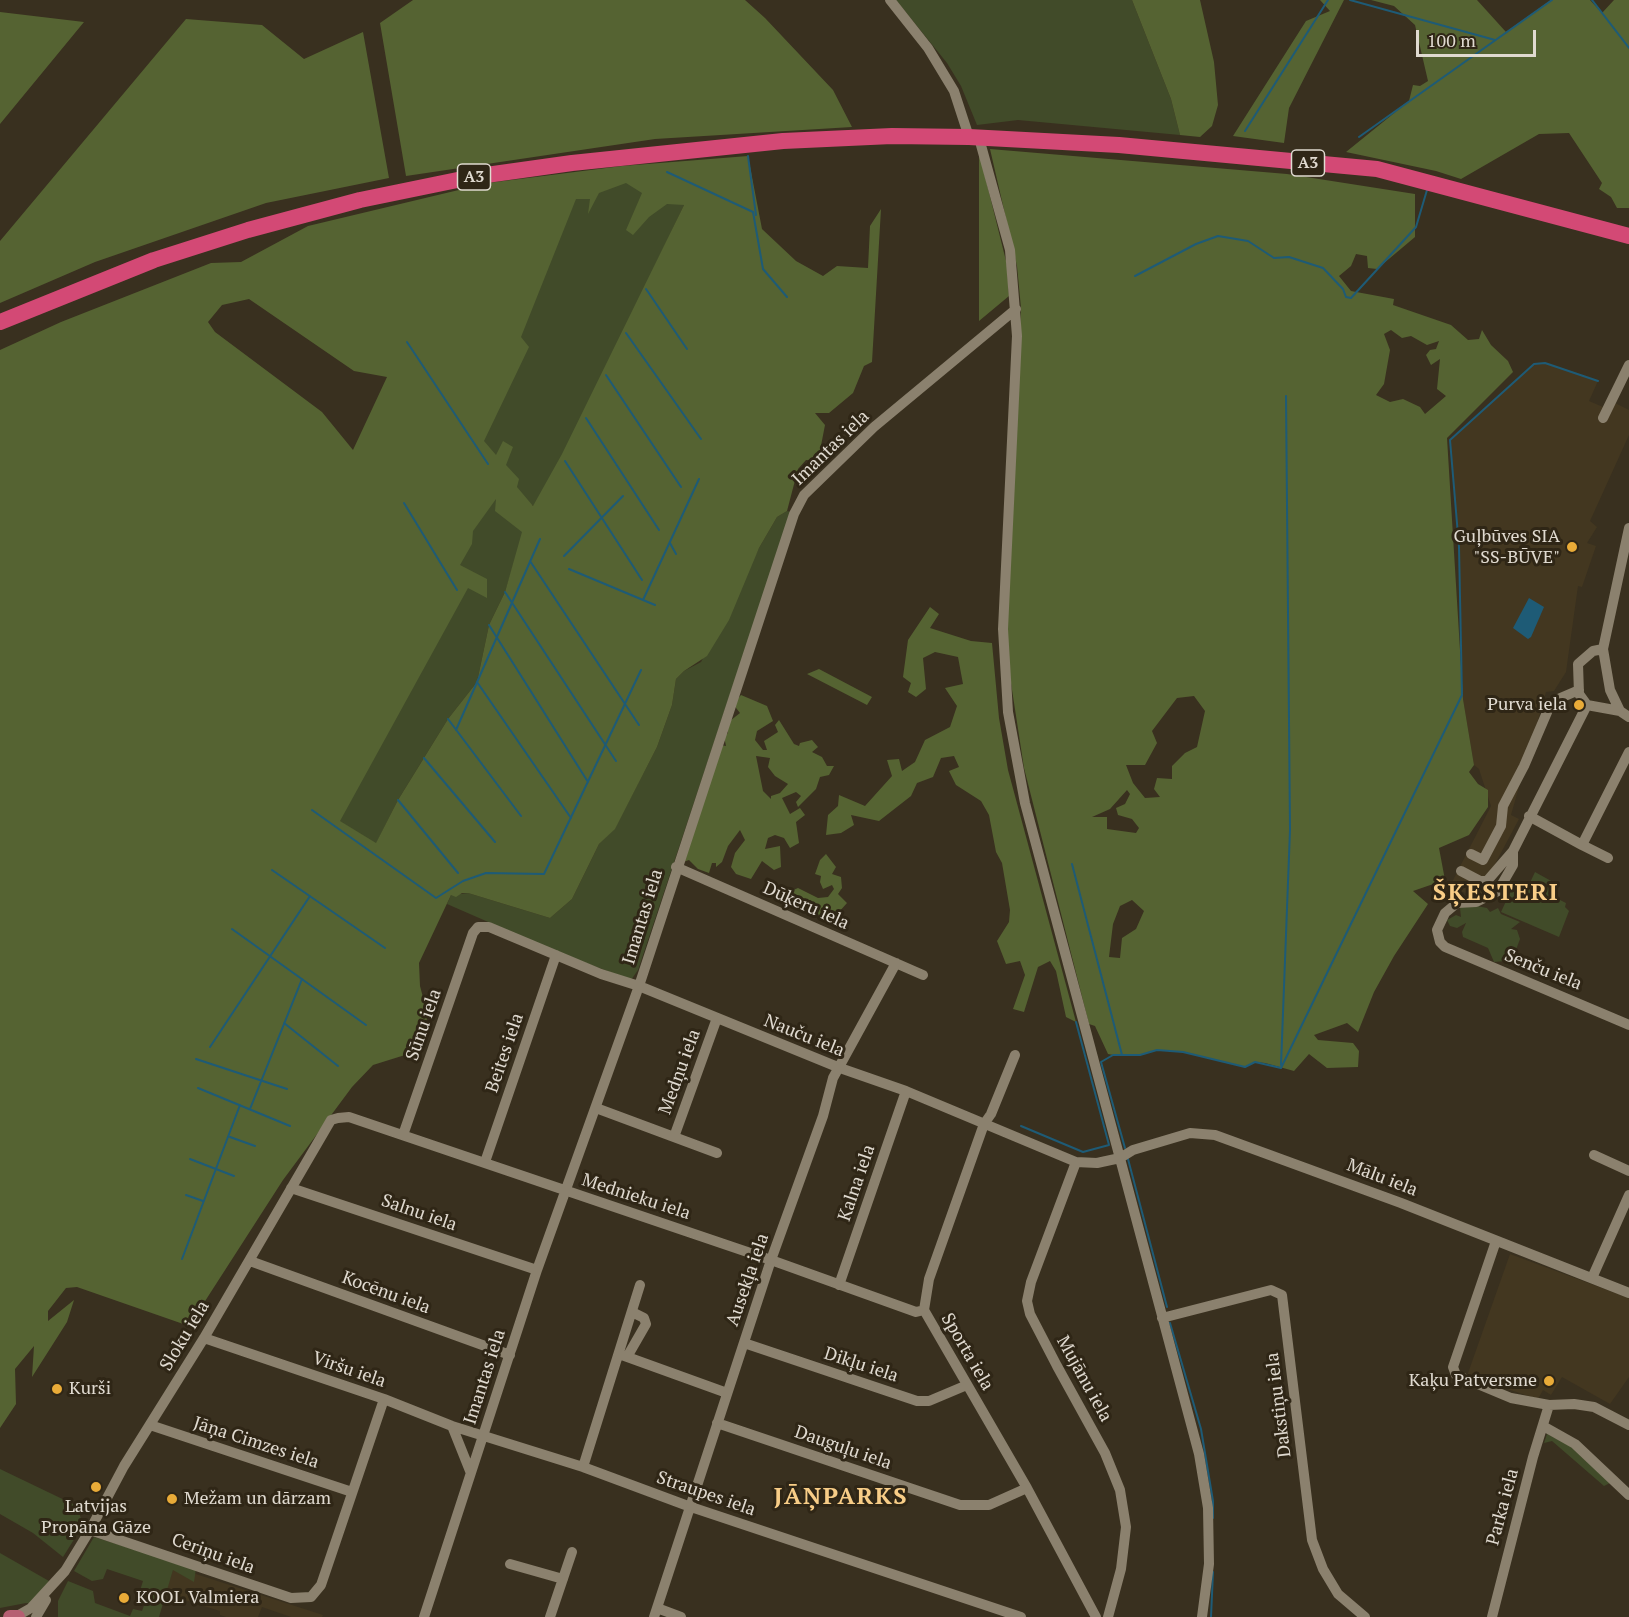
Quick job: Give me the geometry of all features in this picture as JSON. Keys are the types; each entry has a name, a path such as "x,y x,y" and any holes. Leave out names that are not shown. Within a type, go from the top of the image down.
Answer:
{"highway":[{"name":"A3","path":"0,322 154,260 248,230 360,200 472,177 662,152 783,141 892,136 974,137 1119,146 1377,169 1629,236"}],"main road":[{"path":"10,1617 17,1617"}],"street":[{"path":"890,0 928,48 954,91 974,137 1010,250 1017,336 1003,629 1008,712 1025,803 1199,1454 1208,1508 1209,1564 1202,1617"},
{"name":"Imantas iela","path":"423,1617 537,1270 639,986 676,867 794,514 804,495 874,427 1016,309"},
{"path":"1603,418 1629,365"},
{"path":"1625,714 1610,690 1603,649 1629,528"},
{"path":"1603,649 1593,651 1578,664 1579,690 1587,705 1625,714"},
{"path":"1471,854 1483,860 1488,852 1501,826 1506,798 1524,766 1548,710 1558,699 1579,690"},
{"path":"1461,871 1480,881 1487,881 1513,851 1587,705"},
{"path":"1582,845 1629,752"},
{"path":"1529,816 1608,858"},
{"name":"Senču iela","path":"1513,851 1513,865 1498,891 1476,902 1457,903 1445,913 1437,930 1437,936 1445,947 1629,1025"},
{"name":"Dūķeru iela","path":"676,867 922,975"},
{"name":"Nauču iela","path":"478,927 489,927 556,956 626,984 639,986 1076,1162 1097,1163 1120,1158"},
{"name":"Sūnu iela","path":"403,1135 473,933 478,927"},
{"name":"Beites iela","path":"485,1162 556,956"},
{"name":"Ausekļa iela","path":"655,1612 688,1506 771,1260 823,1116 833,1078 896,963"},
{"name":"Medņu iela","path":"674,1137 717,1018"},
{"name":"Sporta iela","path":"1015,1055 991,1114 984,1124 929,1279 924,1310 1027,1488 1096,1617"},
{"name":"Kalna iela","path":"839,1285 906,1092"},
{"path":"596,1108 717,1153"},
{"name":"Mednieku iela","path":"338,1118 349,1117 485,1162 916,1312 924,1310"},
{"name":"Sloku iela","path":"36,1617 90,1530 124,1466 250,1262 331,1120 338,1118"},
{"name":"Mālu iela","path":"1120,1158 1133,1150 1190,1133 1215,1135 1629,1293"},
{"path":"1594,1155 1629,1172"},
{"name":"Mujānu iela","path":"1076,1162 1027,1301 1030,1314 1057,1366 1106,1453 1120,1490 1126,1527 1121,1569 1108,1617"},
{"name":"Salnu iela","path":"291,1188 537,1270"},
{"path":"1592,1278 1629,1195"},
{"path":"1496,1241 1453,1367 1456,1374 1512,1398 1550,1406 1574,1404 1594,1407 1629,1425"},
{"name":"Kocēnu iela","path":"250,1262 510,1355"},
{"path":"583,1467 623,1356 640,1285"},
{"name":"Dakstiņu iela","path":"1162,1318 1271,1290 1282,1295 1312,1540 1323,1569 1338,1594 1365,1617"},
{"path":"623,1356 646,1324 644,1318 632,1312"},
{"name":"Viršu iela","path":"204,1338 483,1435"},
{"name":"Dikļu iela","path":"744,1343 917,1401 929,1401 968,1385"},
{"path":"623,1356 727,1393"},
{"path":"352,1492 384,1399"},
{"name":"Parka iela","path":"1492,1617 1550,1406"},
{"name":"Dauguļu iela","path":"717,1423 960,1505 988,1505 1027,1488"},
{"name":"Jāņa Cimzes iela","path":"150,1425 352,1492"},
{"path":"452,1426 470,1471"},
{"path":"1543,1426 1575,1444 1629,1495"},
{"name":"Straupes iela","path":"483,1435 583,1467 985,1612 1022,1617"},
{"name":"Ceriņu iela","path":"90,1530 291,1599 312,1597 321,1585 352,1492"},
{"path":"550,1617 572,1552"},
{"path":"510,1564 563,1579"},
{"name":"Sloku iela","path":"17,1617 31,1608 62,1574"},
{"path":"655,1612 681,1617"}],"shaded area":[{"path":"1545,363 1598,381 1589,401 1603,407 1615,403 1629,410 1629,435 1590,521 1597,527 1587,543 1596,546 1582,587 1578,586 1566,672 1554,691 1546,692 1511,815 1519,819 1487,879 1482,897 1478,895 1476,898 1450,886 1491,806 1479,769 1474,765 1463,699 1459,547 1450,440 1534,364"},
{"path":"1510,1254 1629,1298 1629,1377 1610,1404 1562,1377 1551,1395 1543,1390 1538,1399 1467,1376"},
{"path":"174,1567 323,1615 322,1617 291,1617 262,1607 258,1617 226,1617 220,1615 220,1611 165,1594"}],"green space":[{"path":"413,0 745,0 833,90 852,127 655,139 406,176 380,23"},
{"path":"896,0 1132,0 1171,99 1180,135 1018,120 977,125 961,86 947,63"},
{"path":"1132,0 1200,0 1214,62 1218,105 1212,126 1200,137 1180,135 1171,99"},
{"path":"1320,0 1344,0 1289,108 1284,143 1233,136 1306,21 1330,11"},
{"path":"1371,0 1477,0 1506,32 1551,0 1590,0 1602,13 1614,0 1629,0 1629,208 1617,208 1611,197 1599,189 1602,183 1569,133 1539,134 1461,179 1436,171 1346,152 1409,101 1413,85 1420,86 1428,81 1415,25 1394,6"},
{"path":"0,12 84,22 0,124"},
{"path":"186,19 262,25 304,59 363,32 389,178 266,203 95,262 0,303 0,241"},
{"path":"990,149 1287,174 1415,194 1415,237 1377,269 1368,268 1367,256 1356,254 1351,266 1339,276 1351,291 1394,299 1393,305 1451,325 1468,340 1479,339 1482,330 1491,345 1508,361 1513,372 1447,438 1463,699 1474,765 1469,772 1478,784 1488,790 1488,807 1469,835 1439,848 1445,880 1413,891 1428,904 1374,992 1358,1032 1347,1023 1314,1035 1318,1040 1353,1043 1359,1051 1358,1067 1327,1068 1309,1054 1294,1071 1255,1062 1245,1067 1183,1052 1157,1050 1140,1055 1113,1055 1108,1054 1095,1026 1089,1024 1024,768 1005,644 1021,308 1017,266","holes":["1391,330 1402,338 1411,336 1427,345 1439,341 1436,349 1430,350 1426,355 1431,365 1440,359 1437,389 1446,396 1425,414 1420,407 1403,399 1390,402 1376,395 1384,384 1390,350 1384,334","1194,696 1205,711 1197,747 1185,753 1172,766 1172,779 1157,778 1154,789 1160,797 1145,798 1133,783 1126,765 1145,765 1157,743 1152,731 1177,698","1127,790 1130,794 1125,804 1116,808 1118,815 1132,819 1139,828 1136,833 1107,829 1107,817 1092,817 1110,809","1132,900 1144,911 1136,929 1122,938 1120,958 1109,957 1113,924 1120,906"]},
{"path":"979,152 1007,265 1009,296 979,321"},
{"path":"748,156 762,229 796,261 823,276 837,266 868,268 870,226 881,209 872,362 864,366 853,393 829,413 815,413 825,425 818,461 806,460 798,469 787,511 777,517 759,548 729,620 707,656 676,679 672,705 657,747 615,829 599,844 572,899 550,918 468,893 462,893 456,897 451,895 419,963 420,986 428,1016 420,1038 405,1055 373,1065 352,1087 283,1180 189,1326 77,1287 66,1288 48,1311 48,1321 74,1300 67,1322 32,1377 34,1346 15,1369 16,1404 0,1428 0,350 61,322 211,263 241,262 308,226 488,183 622,166","holes":["626,183 642,193 626,230 633,235 649,217 667,204 684,205 562,454 533,506 517,487 519,479 506,465 513,447 503,441 496,455 484,441 529,347 521,337 576,199 590,199 588,214 599,193","249,299 354,371 387,377 353,450 322,412 215,332 208,322 222,305","496,499 495,511 522,532 505,592 489,625 477,682 448,719 398,800 376,843 340,821 468,588 487,598 487,579 460,565 472,544 473,531"]},
{"path":"602,172 684,205 539,509 532,505 505,592 489,625 477,682 448,719 398,800 376,844 315,806 406,339"},
{"path":"787,511 791,512 638,970 631,980 557,952 447,904 451,895 468,893 550,918 572,899 599,844 615,828 657,747 672,705 676,679 684,671 701,662 759,548 777,517"},
{"path":"930,607 939,614 930,628 971,641 992,643 999,718 1008,770 1076,1022 1066,1017 1056,971 1050,961 1038,967 1024,1012 1013,1009 1025,975 1020,961 1006,964 997,941 1009,922 1010,910 1002,863 996,852 989,815 981,801 956,785 949,771 959,767 954,756 941,758 933,777 917,783 911,796 879,821 851,815 854,825 841,833 826,835 828,815 838,806 839,795 865,806 892,776 887,760 899,759 902,771 915,762 925,740 950,727 957,706 945,688 963,684 958,657 935,652 923,658 926,689 916,697 908,692 911,683 903,677 908,640"},
{"path":"819,669 872,697 867,705 807,674"},
{"path":"741,695 767,706 773,721 757,731 755,740 763,750 767,750 764,741 778,732 775,725 779,720 794,744 799,746 800,743 812,740 818,747 812,752 822,757 827,766 834,766 829,775 820,777 816,789 798,807 796,802 801,796 796,792 782,798 790,814 800,808 805,815 796,822 799,843 790,848 784,838 775,835 768,838 765,849 780,846 781,867 774,870 762,861 751,879 736,874 731,867 735,853 745,840 740,830 728,846 722,862 716,867 716,863 712,863 709,873 698,869 689,860 680,863 720,745 726,746 724,736 728,733 726,724 740,713 733,704","holes":["756,756 770,758 768,767 775,776 788,784 780,793 771,796 771,799 763,791"]},
{"path":"826,854 836,867 832,874 841,877 842,888 838,894 847,903 839,912 832,912 824,920 784,898 784,894 798,888 818,898 828,897 834,889 832,885 823,889 820,882 821,876 815,874 820,860"},
{"path":"1535,872 1553,882 1548,894 1566,903 1565,907 1569,911 1559,937 1501,912 1514,884 1527,889"},
{"path":"1467,904 1487,908 1490,912 1498,908 1501,914 1520,922 1511,929 1517,930 1520,939 1511,963 1507,965 1505,961 1494,962 1488,948 1463,937 1462,932 1466,923 1457,928 1450,926 1447,920 1456,915 1461,917 1460,908"},
{"path":"1547,1434 1570,1446 1610,1483 1604,1486 1552,1441 1544,1443"},
{"path":"0,1469 77,1506 83,1525 63,1557 33,1533 0,1514"},
{"path":"94,1537 196,1569 194,1582 173,1570 159,1617 58,1617 58,1601 68,1581 93,1591 95,1603 130,1616 133,1609 142,1611 146,1600 138,1597 143,1581 107,1569 103,1579 92,1581 74,1571"},
{"path":"0,1553 49,1581 31,1604 0,1608"}],"water":[{"path":"1529,598 1544,607 1528,639 1513,628"}],"waterway":[{"path":"1245,131 1328,0"},
{"path":"1350,0 1495,40"},
{"path":"1359,137 1552,0"},
{"path":"1592,0 1629,48"},
{"path":"748,156 756,215"},
{"path":"667,172 753,212 763,269 787,297"},
{"path":"1135,276 1196,244 1218,236 1248,241 1274,258 1289,257 1323,268 1343,289 1346,297 1351,298 1416,227 1427,190"},
{"path":"646,289 687,349"},
{"path":"626,333 701,439"},
{"path":"407,342 488,464"},
{"path":"1281,1068 1462,695 1459,547 1450,440 1534,364 1545,363 1598,381"},
{"path":"606,375 681,487"},
{"path":"1281,1065 1290,830 1286,396"},
{"path":"586,418 659,530"},
{"path":"565,461 642,580"},
{"path":"643,600 699,479"},
{"path":"564,556 623,496"},
{"path":"404,503 457,590"},
{"path":"456,730 540,539"},
{"path":"670,543 676,554"},
{"path":"530,561 639,725"},
{"path":"569,569 655,605"},
{"path":"505,592 616,761"},
{"path":"489,625 588,782"},
{"path":"312,810 436,898 463,881 486,873 544,874 641,670"},
{"path":"477,682 571,818"},
{"path":"448,719 521,816"},
{"path":"424,758 495,842"},
{"path":"398,800 458,873"},
{"path":"1072,864 1122,1055"},
{"path":"272,870 385,948"},
{"path":"210,1047 310,896"},
{"path":"232,929 366,1025"},
{"path":"250,1109 302,979"},
{"path":"1021,1126 1083,1152 1109,1145 1076,1022"},
{"path":"284,1023 338,1066"},
{"path":"1125,1148 1101,1062 1113,1055 1140,1055 1157,1050 1183,1052 1245,1067 1255,1062 1281,1068"},
{"path":"196,1059 287,1089"},
{"path":"198,1088 290,1126"},
{"path":"182,1259 240,1105"},
{"path":"230,1137 255,1146"},
{"path":"190,1159 234,1176"},
{"path":"1128,1159 1167,1307"},
{"path":"186,1195 203,1201"},
{"path":"1170,1323 1201,1429 1213,1501 1213,1518"},
{"path":"1211,1617 1213,1572"}],"place":[{"name":"Guļbūves SIA \"SS-BŪVE\"","path":"1572,547"},
{"name":"Purva iela","path":"1579,705"},
{"name":"Kaķu Patversme","path":"1549,1381"},
{"name":"Kurši","path":"57,1389"},
{"name":"Latvijas Propāna Gāze","path":"96,1487"},
{"name":"Mežam un dārzam","path":"172,1499"},
{"name":"KOOL Valmiera","path":"124,1598"}],"district":[{"name":"ŠĶESTERI","path":"1496,893"},
{"name":"JĀŅPARKS","path":"841,1497"}]}
